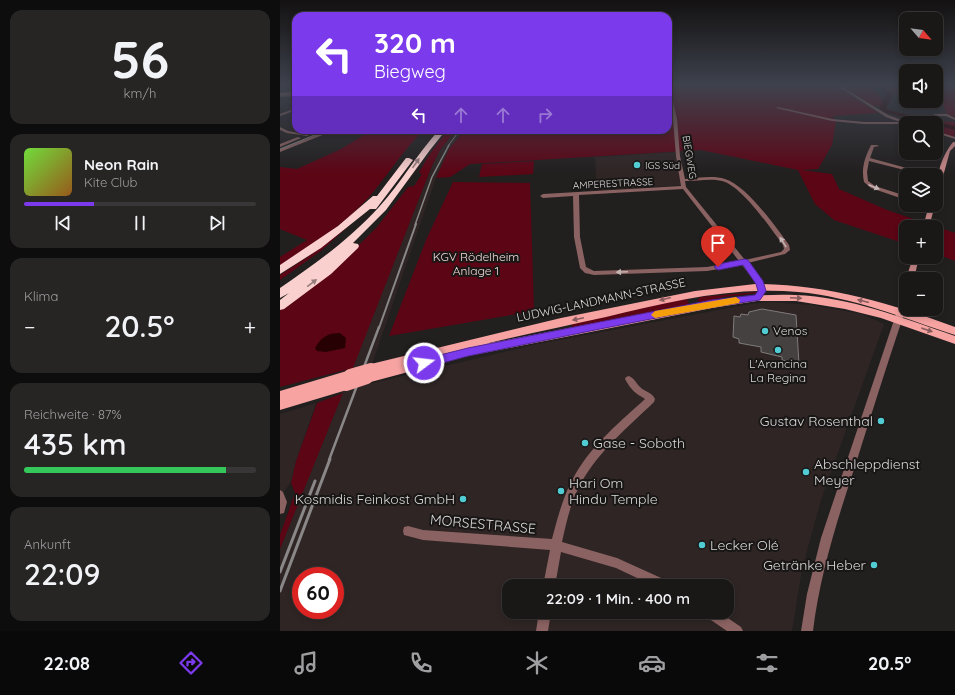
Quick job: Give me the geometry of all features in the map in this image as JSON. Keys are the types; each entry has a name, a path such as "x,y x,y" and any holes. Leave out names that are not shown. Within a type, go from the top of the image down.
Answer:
{"highway":[{"path":"280,294 350,241 369,223 418,147 429,134"},
{"path":"280,285 309,265 341,239 391,191 439,134"},
{"path":"280,270 344,228 391,191"},
{"path":"280,306 327,271 358,243 383,216 391,191"}],"main road":[{"path":"941,168 948,151 955,143"},
{"name":"LUDWIG-LANDMANN-STRASSE","path":"280,396 348,380 546,325 698,293 762,287 846,296 899,316 955,340"},
{"path":"696,307 691,304 690,301 698,293"},
{"name":"LUDWIG-LANDMANN-STRASSE","path":"369,374 468,352 696,307 757,298 796,298 820,301 899,316 955,331"},
{"name":"LUDWIG-LANDMANN-STRASSE","path":"280,405 348,380"}],"street":[{"name":"BIEGWEG","path":"674,114 678,156 684,187 745,262 762,287"},
{"path":"807,114 832,120 899,123"},
{"path":"884,114 899,120"},
{"path":"935,115 947,115 955,118"},
{"path":"280,128 292,133"},
{"path":"300,134 307,135"},
{"path":"280,151 323,134"},
{"path":"943,134 955,138"},
{"path":"280,146 307,135"},
{"path":"877,146 873,146 866,157 867,159 864,176 866,182 868,185 899,196"},
{"path":"867,159 902,168"},
{"path":"576,194 577,237 583,268 587,272 707,269 783,253 786,250 786,245 761,213 735,186 724,180 683,180"},
{"name":"AMPERESTRASSE","path":"543,196 684,187"},
{"path":"757,298 762,291 762,287"},
{"path":"807,631 809,611 817,573 899,316"},
{"path":"551,579 556,545 571,493 580,475 607,441 651,399 638,391 629,379"},
{"path":"280,509 281,496"},
{"name":"MORSESTRASSE","path":"408,531 423,535 556,545 617,563 651,579"},
{"path":"542,631 544,619"},
{"path":"719,619 737,631"}],"shaded area":[{"path":"453,134 462,134 449,149 436,178 365,385 533,345 750,304 771,302 811,305 862,314 884,324 821,500 802,569 792,631 280,631 280,549 431,168 440,150"},
{"name":"IGS Süd","path":"675,152 682,185 597,191 595,157"},
{"path":"340,333 346,338 345,348 326,352 317,351 315,348 322,338 328,335"},
{"path":"316,403 296,461 292,480 281,496 280,509 280,414"}],"green space":[{"path":"672,114 856,114 832,116 836,121 832,145 818,169 801,170 832,174 839,189 887,210 917,220 899,220 899,242 834,220 815,204 798,170 701,150 470,164 450,177 436,178 449,149 462,134 672,134"},
{"path":"943,121 955,122 955,134 953,137 943,133"},
{"path":"365,134 420,134 409,146 376,189 350,216 328,234 280,265 280,257 307,240 280,229 280,167 297,169 341,149"},
{"path":"446,134 453,134 440,150 431,168 353,368 280,387 280,309 351,253 377,227 408,187 414,186 422,174 419,173 436,145"},
{"path":"534,161 533,174 479,177 482,164"},
{"name":"KGV Rödelheim Anlage 1","path":"453,182 530,183 534,311 389,336 426,240"},
{"path":"354,221 322,250 280,280 280,275 315,252"},
{"path":"943,229 955,233 955,261 943,257"},
{"path":"758,293 724,297 701,303 697,300 700,297"},
{"path":"688,299 687,301 691,306 572,327 572,324 661,303"},
{"path":"343,393 280,549 280,535 295,493 291,483 296,461 317,403"}],"building":[{"name":"Venos","path":"762,309 796,315 799,364 782,360 782,357 761,352 761,347 739,343 739,339 733,337 734,316 740,317 741,314 748,315 749,312"}],"waterway":[{"path":"900,114 906,116"},
{"path":"943,125 955,128"}],"tram line":[{"path":"280,149 317,134"}],"railway":[{"path":"448,146 457,134"},
{"path":"415,225 432,177 449,145"},
{"path":"379,328 416,224"},
{"path":"329,460 379,327"},
{"path":"280,591 330,459"},
{"path":"280,572 315,481"}],"slow traffic":[{"path":"655,315 736,300"}],"place":[{"name":"IGS Süd","path":"637,165"},
{"name":"Venos","path":"765,331"},
{"name":"L'Arancina La Regina","path":"778,350"},
{"name":"Gustav Rosenthal","path":"881,421"},
{"name":"Gase - Soboth","path":"585,443"},
{"name":"Abschleppdienst Meyer","path":"806,472"},
{"name":"Hari Om Hindu Temple","path":"561,491"},
{"name":"Kosmidis Feinkost GmbH","path":"463,499"},
{"name":"Lecker Olé","path":"702,545"},
{"name":"Getränke Heber","path":"874,565"}],"route":[{"path":"424,363 468,352 712,304 757,298 761,294 762,287 745,262 718,267"}]}
